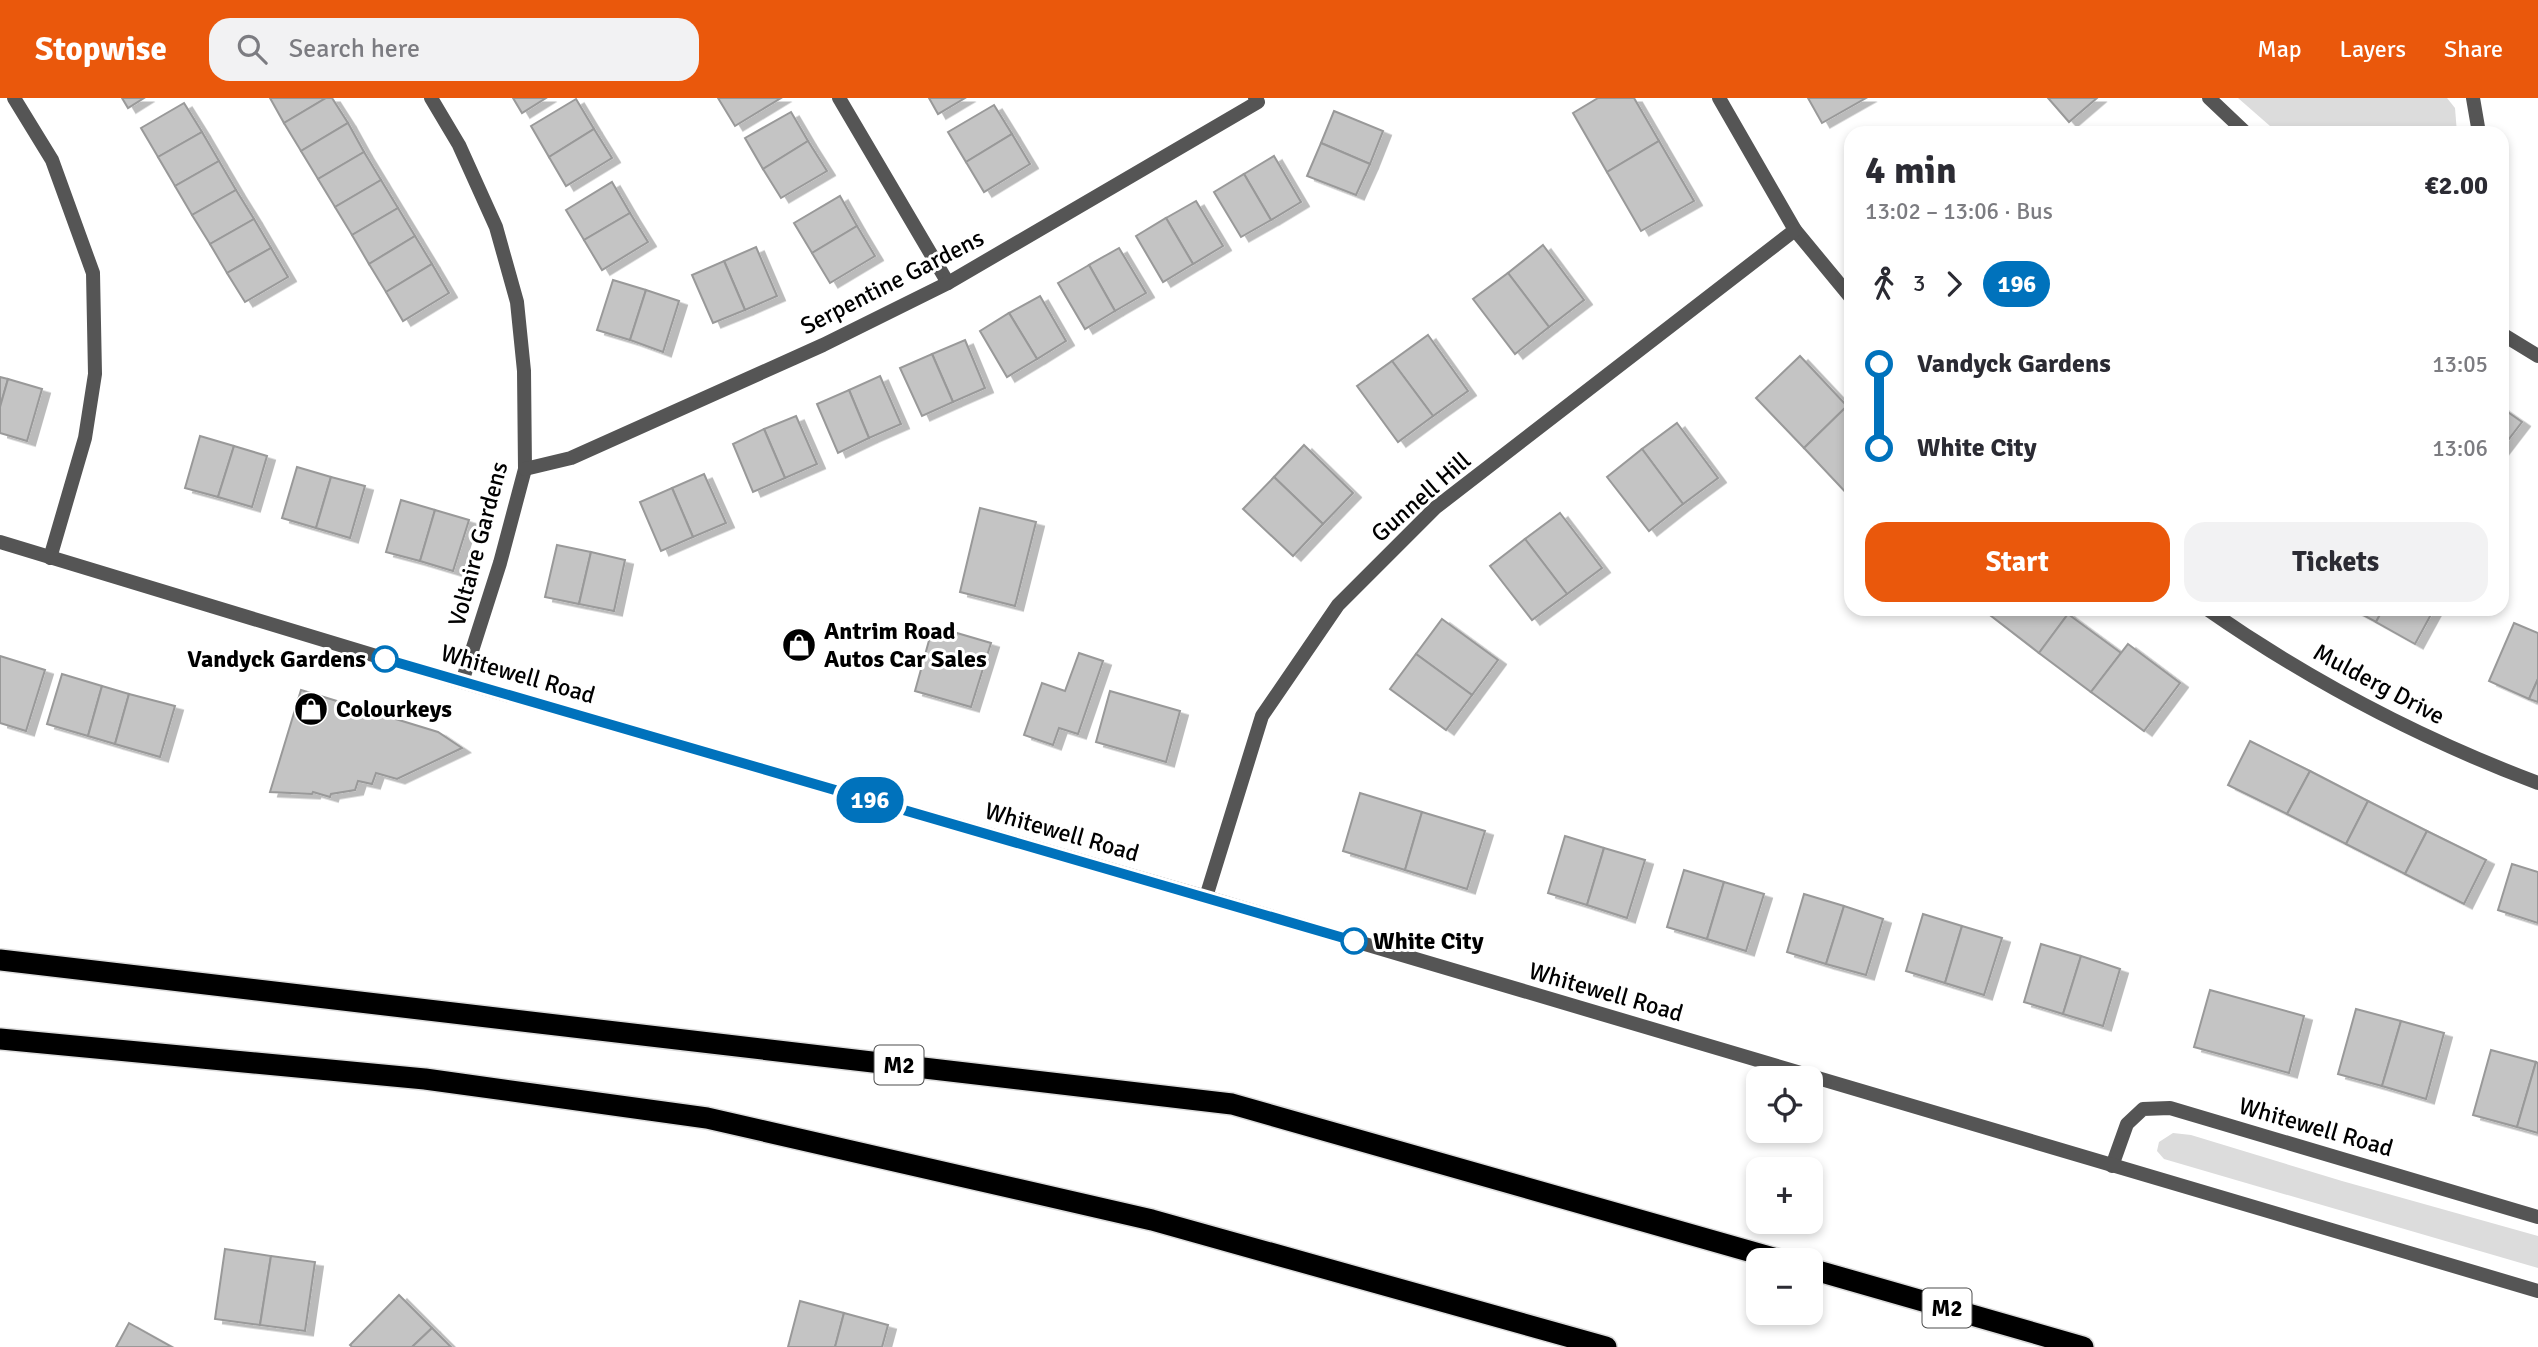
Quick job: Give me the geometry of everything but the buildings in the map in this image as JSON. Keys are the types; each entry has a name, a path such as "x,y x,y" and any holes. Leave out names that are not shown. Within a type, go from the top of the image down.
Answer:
{"highway":[{"name":"M2","path":"0,960 1231,1104 1746,1250"},
{"path":"0,1039 425,1079 707,1118 1152,1220 1606,1347"},
{"name":"M2","path":"1823,1272 2083,1347"}],"street":[{"path":"14,98 52,160 93,273 95,374 85,438 50,558"},
{"name":"Voltaire Gardens","path":"431,98 459,145 496,227 517,302 524,372 525,469 500,563 462,682"},
{"path":"839,98 948,282"},
{"name":"Serpentine Gardens","path":"525,469 571,458 823,345 948,282 1258,102 1255,98"},
{"path":"1719,98 1796,230 1844,289"},
{"path":"2209,98 2239,126"},
{"path":"2473,98 2478,126"},
{"name":"Gunnell Hill","path":"1206,897 1262,716 1338,605 1435,508 1796,230"},
{"path":"2509,338 2538,356"},
{"name":"Whitewell Road","path":"0,542 462,682 1206,897 2538,1291"},
{"name":"Mulderg Drive","path":"2217,616 2266,650 2410,728 2471,757 2538,783"},
{"name":"Whitewell Road","path":"2112,1166 2127,1124 2143,1109 2170,1108 2538,1217"}],"shaded area":[{"path":"2238,98 2447,98 2455,108 2456,126 2270,126"},
{"path":"2173,1133 2191,1135 2538,1236 2538,1268 2164,1159 2157,1151 2159,1142"}],"bus line":[{"name":"196","path":"385,659 1354,941"}],"place":[{"name":"Antrim Road Autos Car Sales","path":"799,645"},
{"name":"Vandyck Gardens","path":"385,659"},
{"name":"Colourkeys","path":"311,709"},
{"name":"White City","path":"1354,941"}]}
